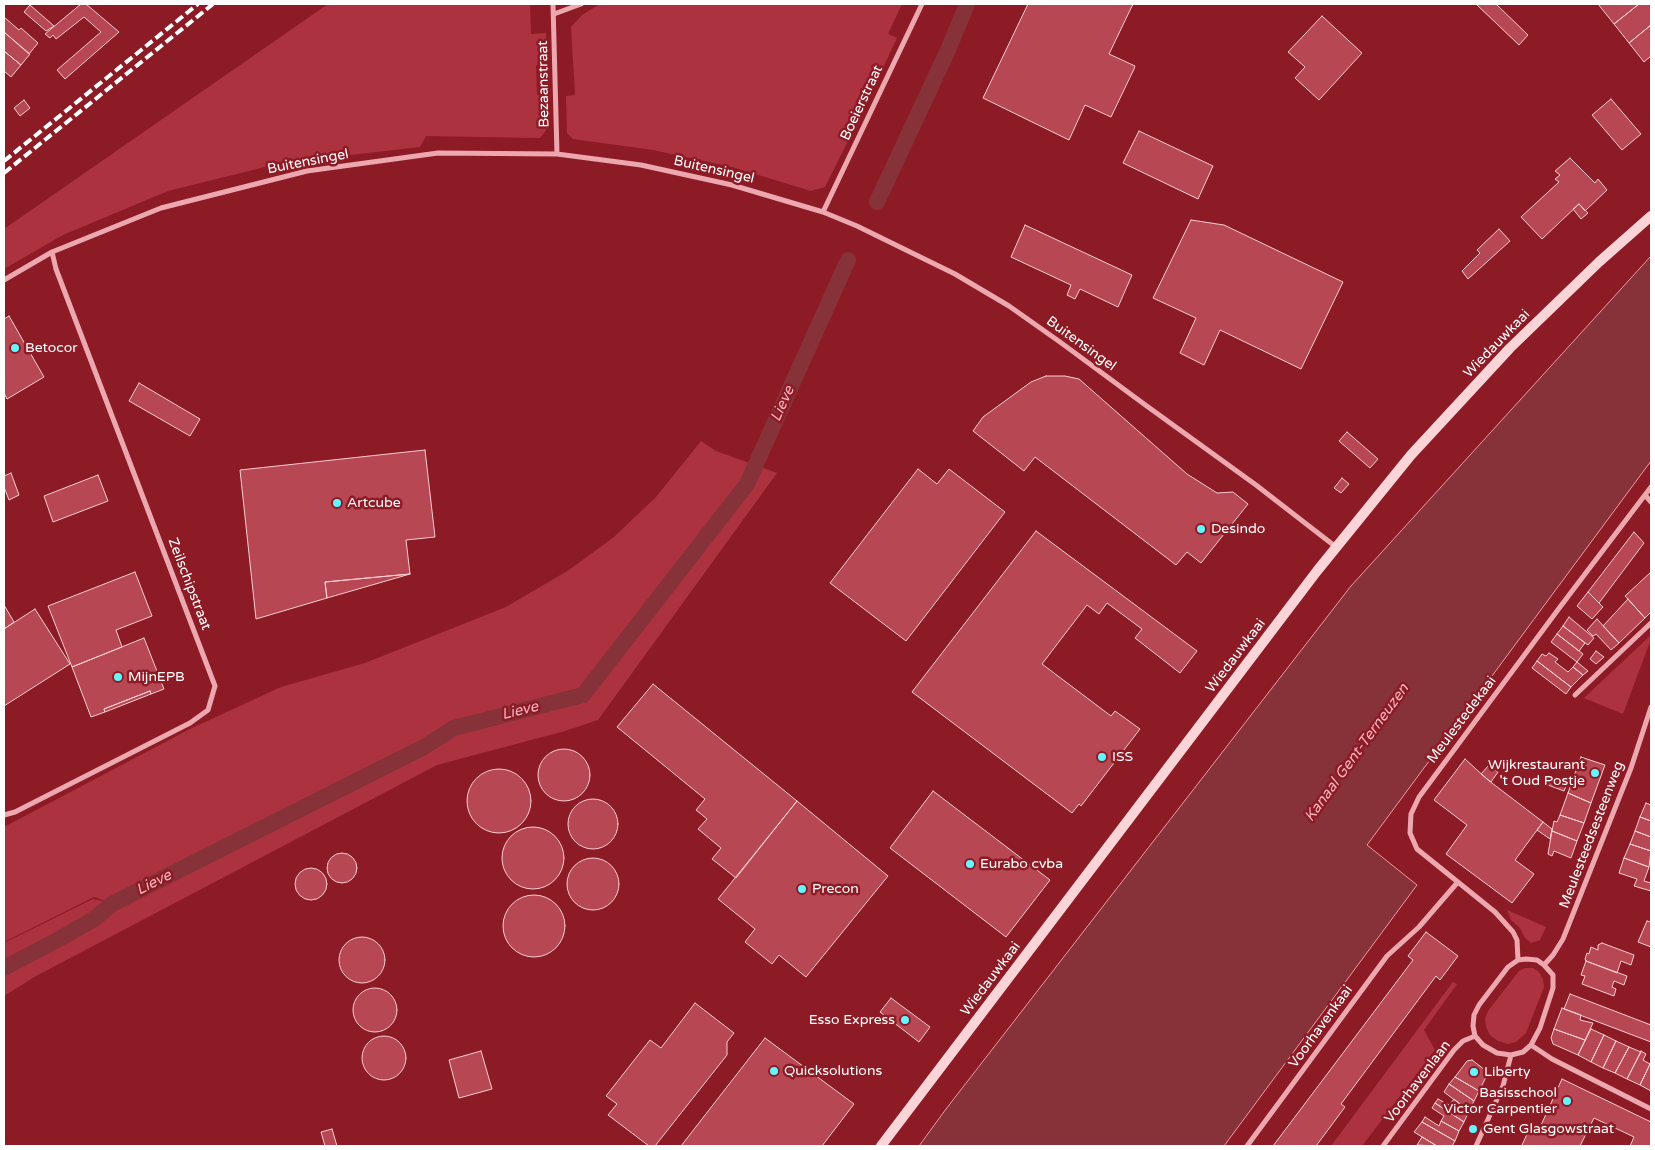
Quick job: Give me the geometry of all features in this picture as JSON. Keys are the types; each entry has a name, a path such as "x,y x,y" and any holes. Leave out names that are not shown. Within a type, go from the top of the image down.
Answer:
{"main road":[{"name":"Wiedauwkaai","path":"881,1146 1336,547 1411,455 1510,348 1599,262 1651,216"}],"street":[{"name":"Bezaanstraat","path":"553,4 557,154"},
{"path":"554,14 581,4"},
{"name":"Boeierstraat","path":"823,212 922,4"},
{"name":"Buitensingel","path":"4,280 52,252 161,208 307,171 438,154 557,154 641,165 732,185 823,212 857,226 955,274 1009,306 1256,485 1336,547"},
{"name":"Zeilschipstraat","path":"4,815 15,812 190,723 208,710 214,686 56,269 52,252"},
{"name":"Meulestedekaai","path":"1518,960 1517,940 1513,932 1495,912 1417,850 1410,833 1411,814 1419,797 1651,488"},
{"path":"1645,495 1651,502"},
{"path":"1575,695 1651,623"},
{"name":"Meulesteedsesteenweg","path":"1544,965 1563,939 1631,768 1651,707"},
{"name":"Voorhavenkaai","path":"1247,1146 1387,956 1419,927 1457,883"},
{"path":"1526,958 1537,960 1544,965 1553,976 1553,988 1540,1028 1531,1045 1523,1052 1511,1056 1497,1053 1483,1045 1475,1036 1473,1026 1474,1015 1479,1005 1508,967 1518,960 1526,958"},
{"name":"Voorhavenlaan","path":"1383,1146 1454,1050 1463,1041 1475,1036"},
{"path":"1531,1045 1552,1059 1651,1109"},
{"path":"1476,1146 1503,1086 1511,1056"}],"shaded area":[{"path":"328,4 530,4 531,34 546,33 546,65 536,65 537,95 547,95 546,130 540,138 426,136 420,147 281,163 168,191 63,235 4,269 4,229"},
{"path":"600,4 902,4 888,34 897,38 866,104 858,102 846,127 853,131 825,187 811,191 732,167 653,150 573,139 567,133 566,96 575,95 571,27 582,15"},
{"path":"701,441 716,451 777,473 598,720 565,731 437,765 36,976 4,996 4,943 93,899 108,902 94,897 4,942 4,827 190,729 281,687 365,663 506,607 569,570 614,537 656,497"},
{"path":"1651,635 1623,714 1584,698"},
{"path":"1507,910 1546,927 1540,940 1531,943 1525,938 1520,928 1511,920"},
{"path":"1525,968 1533,968 1539,972 1543,979 1544,987 1526,1033 1516,1042 1508,1044 1498,1041 1490,1035 1486,1027 1485,1018 1488,1011 1519,971"},
{"path":"1453,982 1457,984 1424,1030 1435,1050 1362,1146 1331,1146"}],"water":[{"name":"Kanaal Gent-Terneuzen","path":"1651,256 1651,461 1367,845 1417,885 1224,1146 919,1146 1351,586"}],"building":[{"path":"81,4 86,4 119,32 65,79 57,70 101,32 84,17 56,39 53,35 50,38 45,34"},
{"path":"1028,4 1133,4 1109,54 1135,66 1134,69 1111,117 1085,105 1069,140 983,98"},
{"path":"1476,4 1496,4 1528,35 1519,45"},
{"path":"1598,4 1639,4 1614,24"},
{"path":"1639,4 1651,4 1651,25 1629,43 1614,24"},
{"path":"30,5 54,26 46,31 24,12"},
{"path":"1322,16 1362,53 1319,100 1295,78 1305,67 1288,52"},
{"path":"4,17 19,30 21,28 38,43 29,54 4,32"},
{"path":"1651,25 1651,56 1644,62 1629,43"},
{"path":"4,32 30,54 21,65 4,51"},
{"path":"4,51 21,65 11,77 4,71"},
{"path":"1611,99 1641,134 1622,150 1592,115"},
{"path":"24,100 30,108 20,116 14,108"},
{"path":"1139,131 1213,166 1198,199 1123,163"},
{"path":"1570,158 1595,183 1598,179 1607,190 1585,211 1579,204 1542,239 1521,217 1559,182 1555,179 1560,175 1555,171"},
{"path":"1579,204 1588,213 1581,219 1573,209"},
{"path":"1191,220 1224,225 1343,282 1301,369 1220,330 1204,365 1180,353 1196,318 1153,298"},
{"path":"1025,225 1132,275 1118,307 1080,289 1075,299 1067,295 1071,285 1011,257"},
{"path":"1499,229 1510,241 1468,279 1462,271 1480,253 1477,250"},
{"name":"Betocor","path":"9,316 44,377 7,399 4,393 4,319"},
{"path":"1046,376 1065,376 1079,379 1187,474 1217,493 1233,492 1248,504 1201,563 1187,552 1176,565 1035,457 1024,471 973,431 983,417 1031,382"},
{"path":"139,383 200,419 190,436 129,401"},
{"path":"1347,432 1378,459 1370,468 1339,441"},
{"name":"Artcube","path":"425,450 435,537 406,540 410,574 325,582 327,598 256,619 240,470"},
{"path":"918,469 937,484 949,469 1005,512 906,641 830,583"},
{"path":"11,473 19,495 9,500 4,487 4,476"},
{"path":"98,475 108,501 53,522 44,496"},
{"path":"1342,478 1349,484 1341,493 1334,488"},
{"path":"1036,531 1197,651 1180,673 1135,638 1142,629 1107,603 1099,614 1087,605 1042,664 1111,716 1115,711 1140,729 1081,806 1079,804 1072,813 912,692"},
{"path":"1634,532 1644,543 1599,603 1588,592"},
{"path":"135,572 152,616 116,630 122,647 72,667 48,606"},
{"path":"1651,572 1651,612 1645,618 1625,596"},
{"path":"410,574 327,598 325,582"},
{"path":"1588,592 1603,607 1592,619 1577,606"},
{"path":"1628,599 1645,618 1619,643 1603,626"},
{"path":"4,605 14,622 4,629"},
{"path":"35,609 70,664 4,706 4,629"},
{"path":"1569,617 1594,638 1588,645 1563,626"},
{"path":"1597,619 1619,643 1611,650 1596,634 1593,636 1587,630"},
{"path":"1563,626 1585,643 1579,651 1557,634"},
{"path":"1557,634 1583,654 1577,662 1551,642"},
{"path":"144,638 164,689 151,694 150,691 104,709 105,712 91,717 72,667"},
{"path":"1596,651 1604,657 1596,664 1590,659"},
{"path":"1549,653 1558,659 1555,662 1568,672 1573,667 1583,675 1571,687 1537,661 1542,654 1546,656"},
{"path":"1537,661 1571,687 1566,694 1532,668"},
{"path":"1577,662 1588,671 1583,675 1573,667"},
{"path":"653,684 797,801 736,878 712,859 721,848 698,829 707,819 696,810 705,799 617,727"},
{"path":"150,691 151,694 105,712 104,709"},
{"path":"559,749 569,749 583,756 590,770 590,780 583,794 569,801 559,801 549,797 542,790 538,780 538,770 542,760 549,753"},
{"path":"1581,757 1605,765 1591,803 1568,793"},
{"path":"1465,759 1488,780 1543,822 1515,860 1534,874 1512,903 1446,854 1467,825 1434,800"},
{"path":"1489,765 1498,772 1491,782 1481,774"},
{"path":"499,769 517,775 525,783 531,801 525,819 517,827 499,833 481,827 473,819 467,801 473,783 481,775"},
{"path":"1551,778 1567,784 1564,791 1548,785"},
{"name":"Eurabo cvba","path":"933,791 1050,880 1006,937 890,848"},
{"path":"1568,793 1591,803 1584,823 1560,815"},
{"path":"588,799 598,799 611,806 618,819 618,829 611,842 598,849 588,849 579,845 572,838 568,829 568,819 572,810 579,803"},
{"name":"Precon","path":"797,801 888,876 806,977 779,955 772,964 745,942 755,929 718,899"},
{"path":"1646,803 1651,805 1651,821 1640,817"},
{"path":"1560,815 1584,823 1577,841 1552,831 1554,821 1557,822"},
{"path":"1640,817 1651,821 1651,837 1635,831"},
{"path":"1543,822 1552,829 1550,839 1537,830"},
{"path":"527,827 539,827 555,836 562,846 564,858 562,870 555,880 539,889 527,889 516,884 507,875 502,864 502,852 507,841 516,832"},
{"path":"1552,831 1577,841 1571,858 1554,851 1552,856 1548,854"},
{"path":"1635,831 1651,837 1651,851 1630,844"},
{"path":"1630,844 1651,851 1649,867 1624,858"},
{"path":"342,853 353,857 357,868 353,879 342,883 331,879 327,868 331,857"},
{"path":"593,858 603,860 611,866 617,874 619,884 617,894 611,902 603,908 593,910 583,908 575,902 569,894 567,884 569,874 575,866 583,860"},
{"path":"1624,858 1649,867 1644,881 1651,883 1651,891 1634,886 1637,879 1619,873"},
{"path":"311,868 317,869 322,873 326,878 326,890 322,895 317,899 311,900 305,899 300,895 296,890 295,884 296,878 300,873 305,869"},
{"path":"534,895 546,897 556,904 563,914 565,926 563,938 556,948 546,955 534,957 522,955 512,948 505,938 503,926 505,914 512,904 522,897"},
{"path":"1647,921 1651,922 1651,947 1638,942"},
{"path":"1426,932 1458,956 1440,980 1436,976 1341,1104 1345,1107 1316,1146 1273,1146 1413,960 1408,956"},
{"path":"357,937 367,937 381,947 385,960 381,973 375,979 367,983 357,983 343,973 339,965 339,955 349,941"},
{"path":"1602,943 1634,955 1631,965 1621,961 1617,973 1586,961 1587,953 1589,954 1591,947 1598,950 1598,945"},
{"path":"1586,961 1627,976 1624,985 1614,981 1612,987 1616,989 1614,996 1582,984 1585,976 1581,975"},
{"path":"379,988 391,994 396,1001 396,1019 391,1026 384,1031 371,1032 363,1029 356,1022 353,1006 356,998 363,991"},
{"path":"1570,994 1651,1025 1651,1042 1564,1009"},
{"name":"Esso Express","path":"891,998 930,1027 919,1042 880,1012"},
{"path":"695,1003 734,1033 727,1042 727,1055 655,1146 649,1146 608,1115 617,1104 606,1096 650,1040 661,1048"},
{"path":"1562,1008 1581,1015 1580,1020 1593,1023 1585,1040 1554,1029"},
{"path":"1554,1029 1585,1040 1578,1055 1553,1044 1551,1038"},
{"path":"1591,1029 1604,1035 1591,1062 1578,1055"},
{"path":"1604,1035 1616,1041 1603,1068 1591,1062"},
{"path":"380,1036 388,1036 400,1042 406,1058 400,1074 388,1080 380,1080 368,1074 362,1062 362,1054 368,1042"},
{"name":"Quicksolutions","path":"765,1038 854,1104 822,1146 681,1146"},
{"path":"1616,1041 1629,1047 1615,1073 1603,1068"},
{"path":"1629,1047 1641,1052 1627,1079 1615,1073"},
{"path":"481,1051 492,1089 459,1098 449,1060"},
{"path":"1641,1051 1646,1054 1643,1060 1650,1064 1640,1085 1627,1079"},
{"path":"1472,1060 1485,1070 1487,1075 1479,1091 1455,1077 1467,1061"},
{"path":"1651,1062 1651,1091 1640,1085"},
{"path":"1455,1077 1479,1091 1474,1101 1449,1084"},
{"name":"Basisschool Victor Carpentier","path":"1562,1079 1651,1122 1651,1146 1630,1146 1634,1137 1594,1118 1580,1146 1522,1145 1529,1130 1537,1134"},
{"path":"1449,1084 1474,1101 1469,1111 1444,1092"},
{"path":"1438,1099 1449,1105 1454,1099 1469,1111 1464,1122 1435,1103"},
{"path":"1435,1103 1464,1122 1459,1131 1441,1121 1444,1116 1432,1108"},
{"path":"1425,1117 1439,1126 1441,1121 1459,1131 1455,1141 1422,1122"},
{"path":"1422,1122 1455,1141 1452,1146 1437,1146 1414,1132"},
{"path":"332,1129 337,1146 325,1146 321,1132"},
{"path":"1422,1137 1437,1146 1417,1145"}],"waterway":[{"name":"Lieve","path":"877,202 948,50 967,4"},
{"name":"Lieve","path":"4,968 94,919 112,904 424,747 454,728 583,695 747,484 848,260"}],"railway":[{"path":"4,161 198,4"},
{"path":"4,173 213,4"}],"place":[{"name":"Betocor","path":"15,348"},
{"name":"Artcube","path":"337,503"},
{"name":"Desindo","path":"1201,529"},
{"name":"MijnEPB","path":"118,677"},
{"name":"ISS","path":"1102,757"},
{"name":"Wijkrestaurant 't Oud Postje","path":"1595,773"},
{"name":"Eurabo cvba","path":"970,864"},
{"name":"Precon","path":"802,889"},
{"name":"Esso Express","path":"905,1020"},
{"name":"Quicksolutions","path":"774,1071"},
{"name":"Liberty","path":"1474,1072"},
{"name":"Basisschool Victor Carpentier","path":"1567,1101"},
{"name":"Gent Glasgowstraat","path":"1473,1129"}]}
